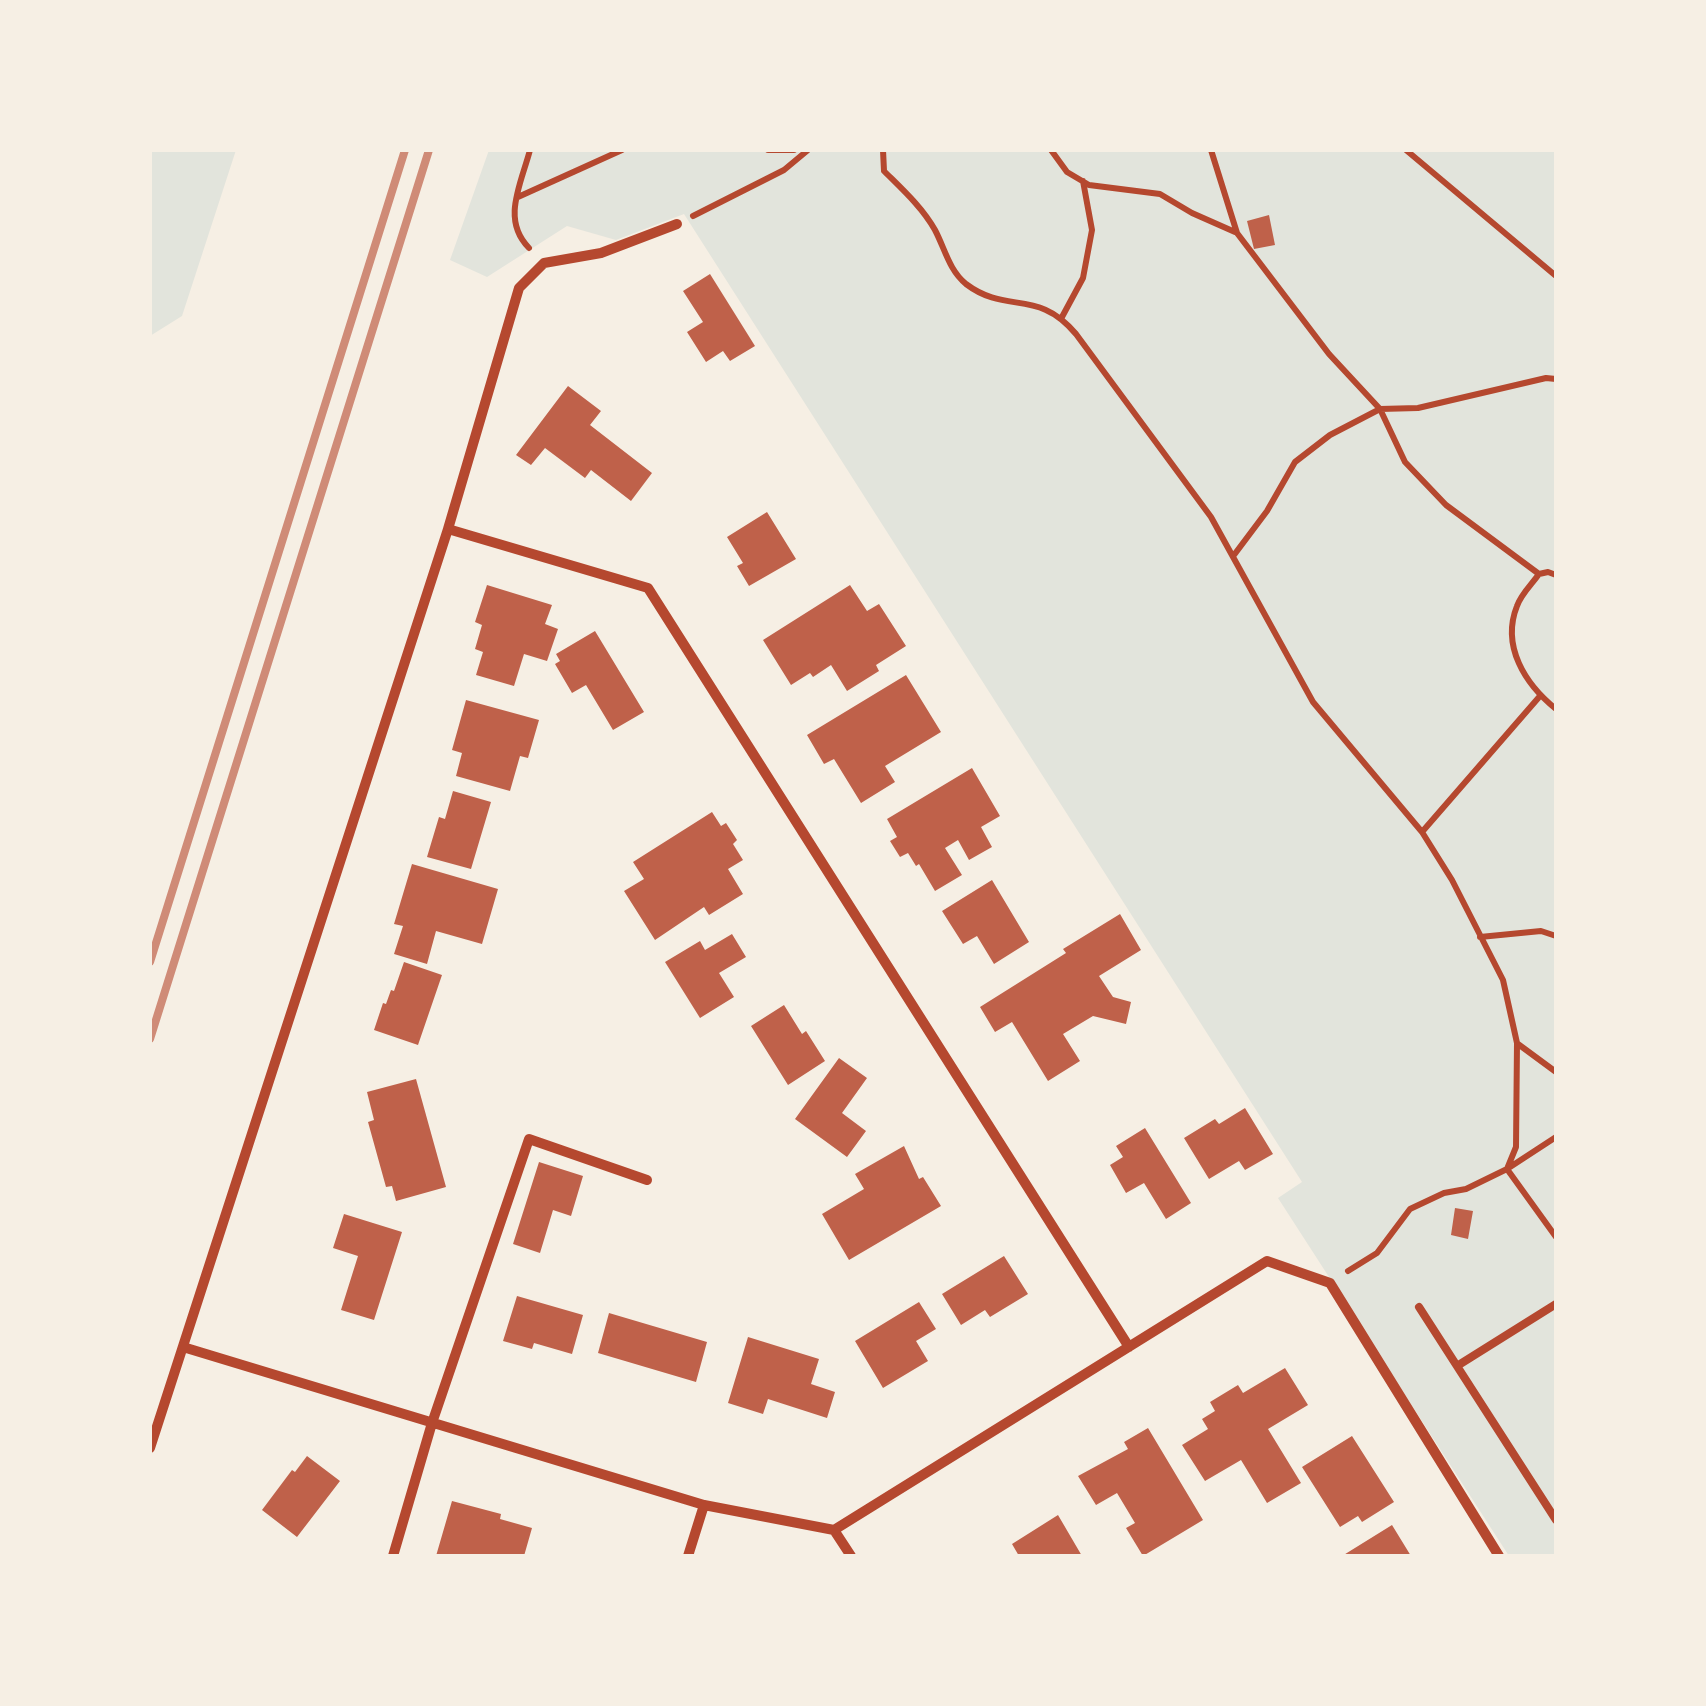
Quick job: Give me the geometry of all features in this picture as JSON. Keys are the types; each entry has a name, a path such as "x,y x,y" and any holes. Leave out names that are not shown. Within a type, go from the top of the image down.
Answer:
{"street":[{"path":"150,1448 448,529 519,288 544,263 601,253 677,224"},
{"path":"448,529 648,588 1129,1347"},
{"path":"393,1556 432,1423 530,1139 647,1180"},
{"path":"183,1347 704,1505 834,1530 1266,1262 1330,1282 1500,1556"},
{"path":"688,1556 704,1505"},
{"path":"834,1530 851,1556"}],"lane":[{"path":"1457,1366 1556,1304"},
{"path":"1419,1306 1556,1520"}],"path":[{"path":"530,150 512,216 518,237 544,263"},
{"path":"518,197 622,150"},
{"path":"768,150 794,150"},
{"path":"677,224 784,170 808,150"},
{"path":"883,150 884,171 917,204 935,230 955,274 970,287 1002,302 1043,306 1062,318 1211,517 1314,702 1422,832 1452,880 1503,980 1517,1043 1516,1147 1507,1170"},
{"path":"1051,150 1067,172 1089,186 1160,194 1192,214 1236,233"},
{"path":"1211,150 1236,233 1329,354 1380,408 1405,462 1446,505 1539,574"},
{"path":"1406,150 1556,276"},
{"path":"1062,318 1082,278 1092,230 1083,182"},
{"path":"1234,555 1267,511 1295,462 1330,434 1380,408 1418,408 1546,378 1556,379"},
{"path":"1556,575 1539,574 1518,602 1512,639 1520,670 1556,709"},
{"path":"1422,832 1540,696"},
{"path":"1480,936 1541,931 1556,936"},
{"path":"1517,1043 1556,1072"},
{"path":"1330,1282 1377,1253 1410,1209 1507,1170 1556,1136"},
{"path":"1507,1170 1556,1237"}],"shaded area":[{"path":"150,150 236,150 182,316 150,336"},
{"path":"489,150 1556,150 1556,1556 1509,1556 1278,1198 1302,1182 684,214 616,240 567,226 487,277 450,260"}],"building":[{"path":"1269,215 1275,245 1254,249 1247,221"},
{"path":"710,274 755,346 730,361 723,351 706,362 687,332 703,322 683,291"},
{"path":"568,386 601,411 590,425 652,473 631,501 591,470 585,478 545,448 531,465 516,455"},
{"path":"767,512 796,559 749,586 737,566 743,563 727,537"},
{"path":"487,585 552,605 545,624 558,629 547,661 524,654 514,686 476,675 483,652 475,649 482,625 475,622"},
{"path":"850,585 867,611 879,604 906,646 876,665 879,671 847,691 831,665 791,685 763,640"},
{"path":"595,631 644,712 613,730 586,685 572,693 555,664 560,661 556,654"},
{"path":"906,675 941,732 885,766 895,782 861,803 834,759 824,764 807,735"},
{"path":"466,700 539,720 528,758 520,756 510,791 456,776 462,753 452,750"},
{"path":"972,768 1000,816 981,827 992,847 969,860 958,840 945,848 962,875 935,891 908,853 900,857 890,841 897,837 887,819"},
{"path":"453,791 491,802 471,869 427,857 439,817 445,819"},
{"path":"712,812 721,826 726,823 737,840 733,844 743,860 728,869 743,894 709,915 704,907 655,940 624,891 644,879 633,862"},
{"path":"412,864 498,889 482,944 436,931 427,964 394,954 403,926 394,924"},
{"path":"992,880 1029,942 994,964 977,936 963,944 942,911"},
{"path":"1120,914 1141,950 1099,976 1113,997 1131,1002 1126,1024 1093,1016 1063,1034 1080,1061 1048,1081 1012,1022 995,1032 980,1007"},
{"path":"732,934 746,957 719,973 734,997 700,1018 665,962 700,941 705,950"},
{"path":"404,962 442,975 418,1045 374,1030"},
{"path":"784,1005 825,1061 788,1085 751,1026"},
{"path":"839,1058 867,1078 842,1113 866,1131 847,1157 795,1119"},
{"path":"416,1079 446,1187 396,1201 392,1186 386,1187 368,1122 374,1120 367,1092"},
{"path":"1245,1108 1273,1154 1245,1170 1239,1161 1209,1179 1184,1138 1215,1119 1219,1124"},
{"path":"1145,1128 1191,1203 1166,1219 1144,1183 1126,1193 1110,1165 1123,1157 1116,1146"},
{"path":"904,1146 919,1179 923,1177 941,1206 849,1260 822,1214 864,1189 855,1174"},
{"path":"539,1162 583,1176 571,1216 553,1210 540,1253 513,1244"},
{"path":"1455,1208 1473,1211 1468,1239 1451,1235"},
{"path":"344,1214 402,1232 374,1320 341,1310 358,1256 333,1248"},
{"path":"1004,1256 1028,1294 990,1317 985,1310 961,1325 942,1294"},
{"path":"517,1296 583,1315 572,1354 534,1343 532,1349 503,1341"},
{"path":"919,1302 936,1329 916,1341 928,1361 883,1388 855,1341"},
{"path":"609,1313 707,1342 696,1382 598,1353"},
{"path":"748,1337 819,1359 811,1384 835,1392 827,1418 768,1399 763,1414 728,1403"},
{"path":"1285,1368 1308,1405 1268,1429 1301,1483 1267,1503 1241,1460 1205,1481 1182,1445 1208,1429 1202,1419 1215,1411 1210,1402 1238,1385 1243,1393"},
{"path":"1148,1428 1203,1520 1143,1556 1126,1528 1135,1523 1117,1493 1096,1505 1078,1476 1128,1449 1124,1442"},
{"path":"1352,1436 1394,1502 1362,1522 1358,1516 1340,1527 1302,1467"},
{"path":"307,1456 340,1481 297,1537 262,1510"},
{"path":"452,1501 501,1514 500,1519 532,1528 524,1556 436,1556"},
{"path":"1058,1515 1082,1556 1019,1556 1012,1544"},
{"path":"1392,1525 1411,1556 1342,1556"}],"railway":[{"path":"150,962 405,150"},
{"path":"150,1039 429,150"}]}
